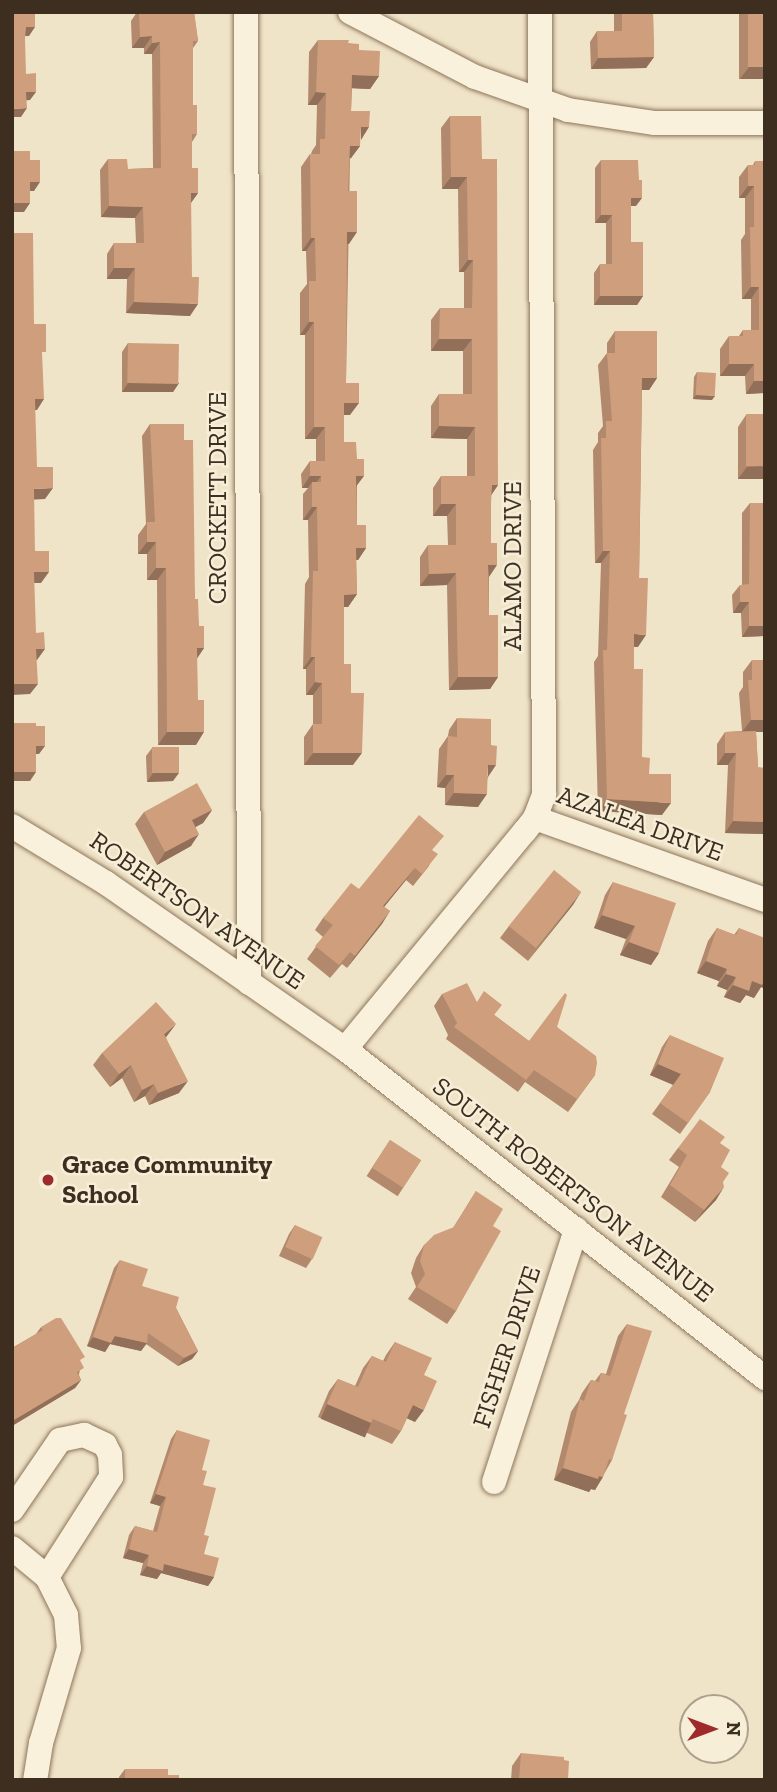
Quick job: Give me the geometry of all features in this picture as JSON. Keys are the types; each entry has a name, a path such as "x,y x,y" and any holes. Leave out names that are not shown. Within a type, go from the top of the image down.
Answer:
{"street":[{"name":"CROCKETT DRIVE","path":"246,12 248,983"},
{"path":"350,12 475,77 540,101 626,120 680,124 765,123"},
{"name":"ALAMO DRIVE","path":"345,1049 535,818 545,782 540,12"},
{"name":"AZALEA DRIVE","path":"535,818 765,900"},
{"name":"ROBERTSON AVENUE","path":"12,826 106,883 345,1049"},
{"name":"SOUTH ROBERTSON AVENUE","path":"345,1049 765,1378"},
{"name":"FISHER DRIVE","path":"494,1482 576,1229"},
{"path":"12,1510 60,1440 84,1435 105,1445 110,1455 111,1477 47,1577"},
{"path":"12,1548 47,1577 66,1615 69,1648 41,1743 35,1780"}],"building":[{"path":"12,12 35,12 35,27 26,27 25,39 26,74 36,73 36,92 26,92 27,108 12,109"},
{"path":"139,12 194,12 198,41 193,41 193,105 197,105 197,134 192,134 192,168 198,168 198,193 191,193 192,277 199,277 198,304 134,302 135,268 114,268 114,243 144,243 143,207 109,206 108,159 127,159 128,169 161,168 160,42 152,43 152,36 140,37"},
{"path":"622,12 653,12 654,57 598,58 597,31 622,31"},
{"path":"748,12 765,12 765,67 748,67"},
{"path":"318,40 349,40 348,43 359,44 359,50 380,51 379,76 352,75 351,111 370,111 369,127 361,127 360,146 350,146 348,191 357,191 357,232 347,232 346,383 359,383 359,403 344,403 344,442 356,442 357,459 364,459 364,476 356,476 357,525 366,525 366,548 356,548 357,594 344,595 344,664 351,664 351,693 364,693 362,753 313,753 313,724 322,724 322,683 315,682 315,657 311,657 313,571 318,571 317,507 312,507 312,482 321,482 321,476 310,476 310,461 325,461 325,427 314,427 314,322 309,322 309,281 316,281 315,238 311,238 310,154 320,154 320,139 325,139 326,93 316,92"},
{"path":"450,116 481,116 482,159 497,159 498,485 492,485 491,543 497,543 497,565 488,565 489,615 498,615 498,677 458,677 456,573 429,574 428,545 456,545 456,504 441,504 441,476 475,476 475,427 439,426 439,394 472,394 472,339 439,339 440,308 472,308 473,260 468,260 467,177 451,177"},
{"path":"12,151 30,151 30,160 40,160 40,182 30,182 30,203 12,203"},
{"path":"601,160 638,160 642,198 631,198 631,242 643,242 643,296 600,296 600,264 612,264 612,215 601,215"},
{"path":"755,161 765,161 765,381 754,381 754,364 729,364 729,336 743,336 743,330 759,330 759,287 751,287 750,227 754,227 754,186 748,186 748,165 755,165"},
{"path":"12,233 33,233 34,324 46,324 46,352 42,352 44,399 35,399 37,467 53,467 53,488 34,489 35,551 49,551 49,572 34,572 36,633 44,632 45,649 36,649 38,684 12,684"},
{"path":"615,331 657,331 657,378 642,378 639,578 648,578 646,635 634,634 634,669 643,669 642,757 650,758 649,774 671,774 671,803 607,799 603,650 607,650 610,551 603,551 601,438 606,438 606,421 612,421 607,353 615,353"},
{"path":"128,343 179,344 178,384 127,383"},
{"path":"697,372 716,373 715,396 696,395"},
{"path":"746,414 765,414 765,466 746,466"},
{"path":"150,424 184,424 184,440 193,440 195,599 198,599 199,626 204,626 204,648 197,648 198,700 204,700 204,732 167,732 166,568 156,568 156,542 147,542 147,522 155,522"},
{"path":"750,503 765,503 765,626 749,626 749,602 740,602 740,585 749,584"},
{"path":"752,660 765,660 765,720 751,720 748,680 752,680"},
{"path":"457,718 491,719 491,745 497,746 496,765 488,765 487,794 454,793 454,775 446,775 448,736 457,737"},
{"path":"12,723 36,723 36,726 45,726 45,746 36,746 36,772 12,772"},
{"path":"756,731 758,767 765,768 765,822 733,821 736,753 725,753 725,732"},
{"path":"152,747 179,747 179,773 152,773"},
{"path":"197,783 212,810 192,820 199,834 165,852 144,812"},
{"path":"419,815 444,836 432,850 438,854 422,874 415,868 383,906 390,911 355,956 350,952 339,965 315,946 333,925 323,918 351,883 359,889"},
{"path":"554,870 581,892 536,948 509,926"},
{"path":"613,882 676,903 659,953 629,942 635,926 602,915"},
{"path":"717,928 736,935 739,928 765,938 765,979 762,985 752,981 749,991 733,985 736,977 726,974 727,969 706,961"},
{"path":"467,983 477,1002 484,991 502,1005 494,1015 529,1041 565,993 567,995 557,1027 596,1056 597,1063 595,1075 577,1099 534,1070 526,1080 454,1027 457,1023 442,994"},
{"path":"156,1002 176,1024 164,1034 188,1081 158,1093 154,1084 142,1090 131,1065 119,1074 102,1053"},
{"path":"670,1035 724,1058 710,1092 688,1123 660,1103 681,1074 658,1064"},
{"path":"700,1119 725,1137 720,1143 730,1150 721,1167 729,1173 723,1182 724,1187 704,1210 670,1185 687,1155 678,1148"},
{"path":"390,1140 421,1160 403,1188 372,1168"},
{"path":"476,1191 503,1209 493,1226 501,1231 456,1311 417,1287 425,1274 420,1261 424,1245 434,1235 454,1227"},
{"path":"295,1225 322,1237 313,1259 285,1247"},
{"path":"120,1260 148,1269 142,1286 179,1297 176,1308 198,1351 184,1358 148,1333 147,1343 115,1336 111,1343 93,1337"},
{"path":"61,1318 85,1357 80,1360 84,1368 77,1372 81,1380 14,1420 12,1348 43,1330 41,1327"},
{"path":"627,1324 652,1331 624,1414 627,1415 612,1460 609,1459 603,1477 599,1476 598,1479 563,1468 580,1399 584,1401 591,1380 599,1382 601,1373 610,1376"},
{"path":"395,1342 432,1358 424,1375 437,1381 424,1410 413,1405 401,1431 373,1419 371,1423 327,1404 338,1379 358,1387 372,1356 386,1362"},
{"path":"177,1430 210,1440 202,1470 207,1471 203,1485 216,1488 204,1535 209,1536 204,1554 219,1558 214,1577 164,1564 163,1571 147,1566 149,1555 129,1549 135,1526 157,1532 166,1497 156,1494"},
{"path":"521,1753 564,1757 564,1760 569,1761 568,1780 519,1780"},
{"path":"125,1769 168,1769 168,1775 179,1775 179,1780 125,1780"}],"place":[{"name":"Grace Community School","path":"48,1180"}]}
